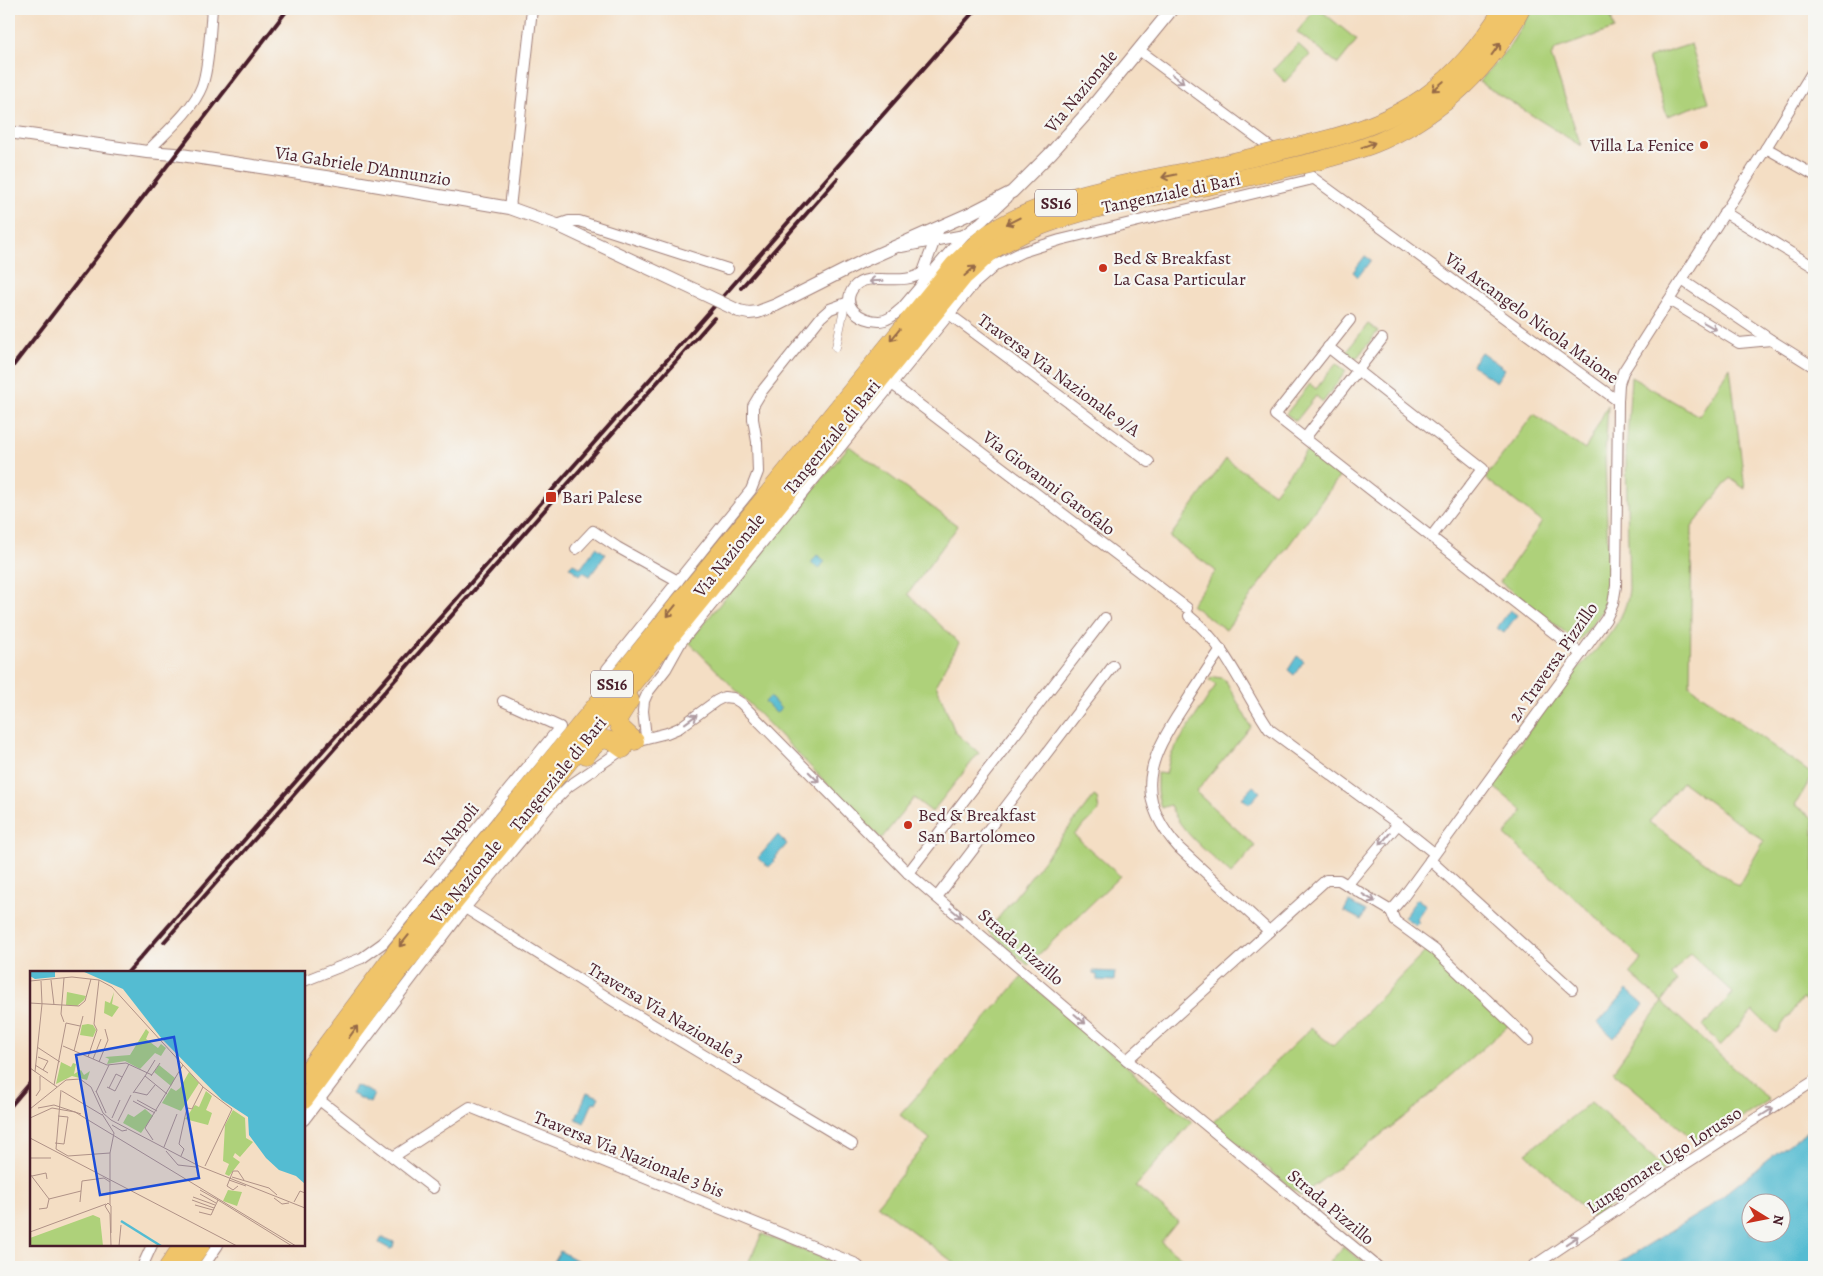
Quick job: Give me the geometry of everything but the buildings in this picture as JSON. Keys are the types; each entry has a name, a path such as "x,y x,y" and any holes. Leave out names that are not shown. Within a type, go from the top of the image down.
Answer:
{"highway":[{"name":"Tangenziale di Bari","path":"305,1074 397,950 954,265 990,233 1030,212 1081,194 1216,166 1317,142 1349,134 1381,122 1428,95 1452,75 1489,32 1503,9"},
{"name":"Tangenziale di Bari","path":"311,1100 400,969 964,276 998,247 1035,228 1085,211 1322,160 1382,140 1410,126 1468,83 1504,38 1521,9"},
{"path":"634,743 619,726 618,719 621,712 656,667 677,629"},
{"path":"562,769 581,760 598,741 604,739 634,743"},
{"path":"168,1267 183,1246"},
{"path":"185,1267 200,1246"}],"street":[{"path":"146,152 192,103 202,86 212,9"},
{"path":"510,208 532,9"},
{"name":"Via Nazionale","path":"739,311 758,312 776,305 1012,192 1051,153 1172,9"},
{"name":"Via Arcangelo Nicola Maione","path":"1139,50 1618,401"},
{"name":"Via Arcangelo Nicola Maione","path":"1618,401 1619,384 1623,372 1766,148 1814,69"},
{"name":"Via Gabriele D'Annunzio","path":"9,132 146,152 175,154 510,208 557,225 739,311"},
{"path":"1766,148 1814,175"},
{"name":"Via Nazionale","path":"305,1117 311,1100 551,804 569,786 634,743 648,692 666,670 681,642 973,286 996,265 1022,252 1060,240 1313,178"},
{"path":"847,303 859,316 879,321 890,318 902,308 964,235 981,222 1012,192"},
{"path":"1724,212 1814,267"},
{"path":"958,219 962,221 964,226 964,235"},
{"path":"557,225 569,221 579,221 728,269"},
{"path":"836,347 847,303 854,287 860,282 870,280 907,280 917,278 923,272 940,226"},
{"path":"892,248 934,242 964,235"},
{"path":"914,245 926,260"},
{"path":"1682,280 1814,367"},
{"path":"1669,300 1739,343 1771,340"},
{"path":"607,669 751,490 758,472 753,406 762,391 820,317 830,309 847,303"},
{"name":"Traversa Via Nazionale 9/A","path":"949,314 1149,462"},
{"path":"1350,320 1275,415 1581,654"},
{"path":"1305,438 1382,339"},
{"path":"1328,347 1483,469 1431,537"},
{"name":"Via Giovanni Garofalo","path":"892,384 1188,612 1221,649 1257,712 1269,729 1398,824"},
{"name":"2^ Traversa Pizzillo","path":"1391,912 1581,654 1606,619 1613,604 1616,586 1618,401"},
{"path":"576,548 593,531 617,547 678,581"},
{"path":"908,873 1105,618"},
{"path":"1221,649 1164,737 1156,754 1151,771 1153,806 1159,821 1179,848 1269,931"},
{"path":"937,897 1113,666"},
{"name":"Strada Pizzillo","path":"634,743 679,728 724,697 733,698 741,703 908,873 1128,1060 1378,1267"},
{"name":"Via Napoli","path":"305,980 362,958 383,944 560,727 503,701"},
{"path":"1347,885 1398,824 1572,989"},
{"path":"1128,1060 1326,880 1339,880 1391,912 1395,921 1435,950 1529,1040"},
{"name":"Traversa Via Nazionale 3","path":"465,908 615,1002 852,1144"},
{"name":"Lungomare Ugo Lorusso","path":"1532,1267 1679,1168 1814,1081"},
{"path":"311,1100 393,1157 433,1188"},
{"name":"Traversa Via Nazionale 3 bis","path":"393,1157 470,1107 854,1263 859,1267"},
{"path":"142,1267 152,1246"},
{"path":"203,1267 217,1246"}],"green space":[{"path":"1315,9 1319,9 1357,40 1338,64 1297,32"},
{"path":"1532,9 1609,9 1614,29 1556,49 1551,56 1581,146 1479,82 1509,47"},
{"path":"1298,44 1310,55 1285,82 1273,70"},
{"path":"1691,44 1709,102 1667,116 1648,58"},
{"path":"1368,324 1378,331 1356,359 1346,352"},
{"path":"1336,363 1346,371 1323,402 1316,396 1296,421 1286,414 1310,384 1316,389"},
{"path":"1730,367 1745,489 1730,478 1692,527 1690,686 1813,775 1795,805 1814,819 1814,990 1808,1002 1802,998 1776,1033 1753,1011 1720,1046 1703,1026 1733,993 1690,953 1671,975 1677,981 1662,1002 1630,973 1642,959 1505,835 1523,811 1494,787 1492,783 1564,684 1613,629 1621,617 1626,604 1629,589 1626,456 1631,377 1699,416","holes":["1682,782 1764,841 1738,886 1649,822"]},
{"path":"1608,405 1605,454 1609,596 1603,610 1578,642 1500,582 1542,522 1485,478 1534,414 1585,450"},
{"path":"849,446 958,526 908,594 959,643 936,684 955,732 979,753 932,812 914,798 881,839 689,642"},
{"path":"1307,450 1340,476 1226,630 1191,605 1216,571 1170,537 1226,459 1274,493"},
{"path":"1214,677 1222,678 1226,681 1251,727 1196,792 1255,846 1231,874 1188,834 1170,805 1161,808 1157,792 1157,773 1166,774 1170,757 1175,748 1216,685 1209,680"},
{"path":"1094,796 1097,798 1099,811 1074,835 1120,876 1028,965 988,931"},
{"path":"1427,950 1509,1025 1408,1114 1301,1196 1212,1123 1311,1028 1333,1046"},
{"path":"1022,977 1192,1122 1136,1186 1178,1221 1161,1242 1193,1267 960,1267 877,1205 930,1139 900,1115"},
{"path":"1662,1002 1769,1100 1700,1145 1613,1071"},
{"path":"1591,1102 1665,1168 1593,1218 1526,1153"},
{"path":"762,1234 838,1264 836,1267 746,1267"},
{"path":"1343,1247 1371,1267 1326,1267"}],"water":[{"path":"1365,256 1371,260 1358,277 1353,272"},
{"path":"1481,352 1505,369 1496,382 1472,365"},
{"path":"596,547 606,554 590,576 583,572 580,575 569,567 573,563 581,568"},
{"path":"817,555 825,561 819,569 811,563"},
{"path":"1510,610 1517,615 1504,633 1497,628"},
{"path":"1297,656 1304,661 1294,675 1288,670"},
{"path":"770,697 781,709 776,713 765,702"},
{"path":"1253,786 1260,792 1249,804 1242,798"},
{"path":"778,835 787,844 769,867 758,858"},
{"path":"1417,899 1426,905 1416,919 1419,922 1416,925 1404,917"},
{"path":"1349,902 1366,911 1361,920 1344,911"},
{"path":"1093,971 1115,972 1114,981 1097,980 1097,975 1093,974"},
{"path":"1627,990 1644,1005 1614,1038 1598,1023"},
{"path":"355,1085 374,1094 370,1103 351,1094"},
{"path":"587,1092 599,1097 596,1103 593,1102 584,1123 576,1119"},
{"path":"1814,1127 1814,1267 1612,1267 1708,1208 1775,1154"},
{"path":"382,1237 394,1242 393,1248 390,1249 379,1243"},
{"path":"560,1251 580,1262 577,1267 566,1267 554,1262"}],"railway":[{"path":"9,371 288,9"},
{"path":"129,971 976,9"},
{"path":"741,288 837,179"},
{"path":"164,942 714,318"},
{"path":"9,1108 30,1083"}],"place":[{"name":"Villa La Fenice","path":"1704,145"},
{"name":"Bed & Breakfast La Casa Particular","path":"1103,268"},
{"name":"Bari Palese","path":"551,497"},
{"name":"Bed & Breakfast San Bartolomeo","path":"908,825"}]}
